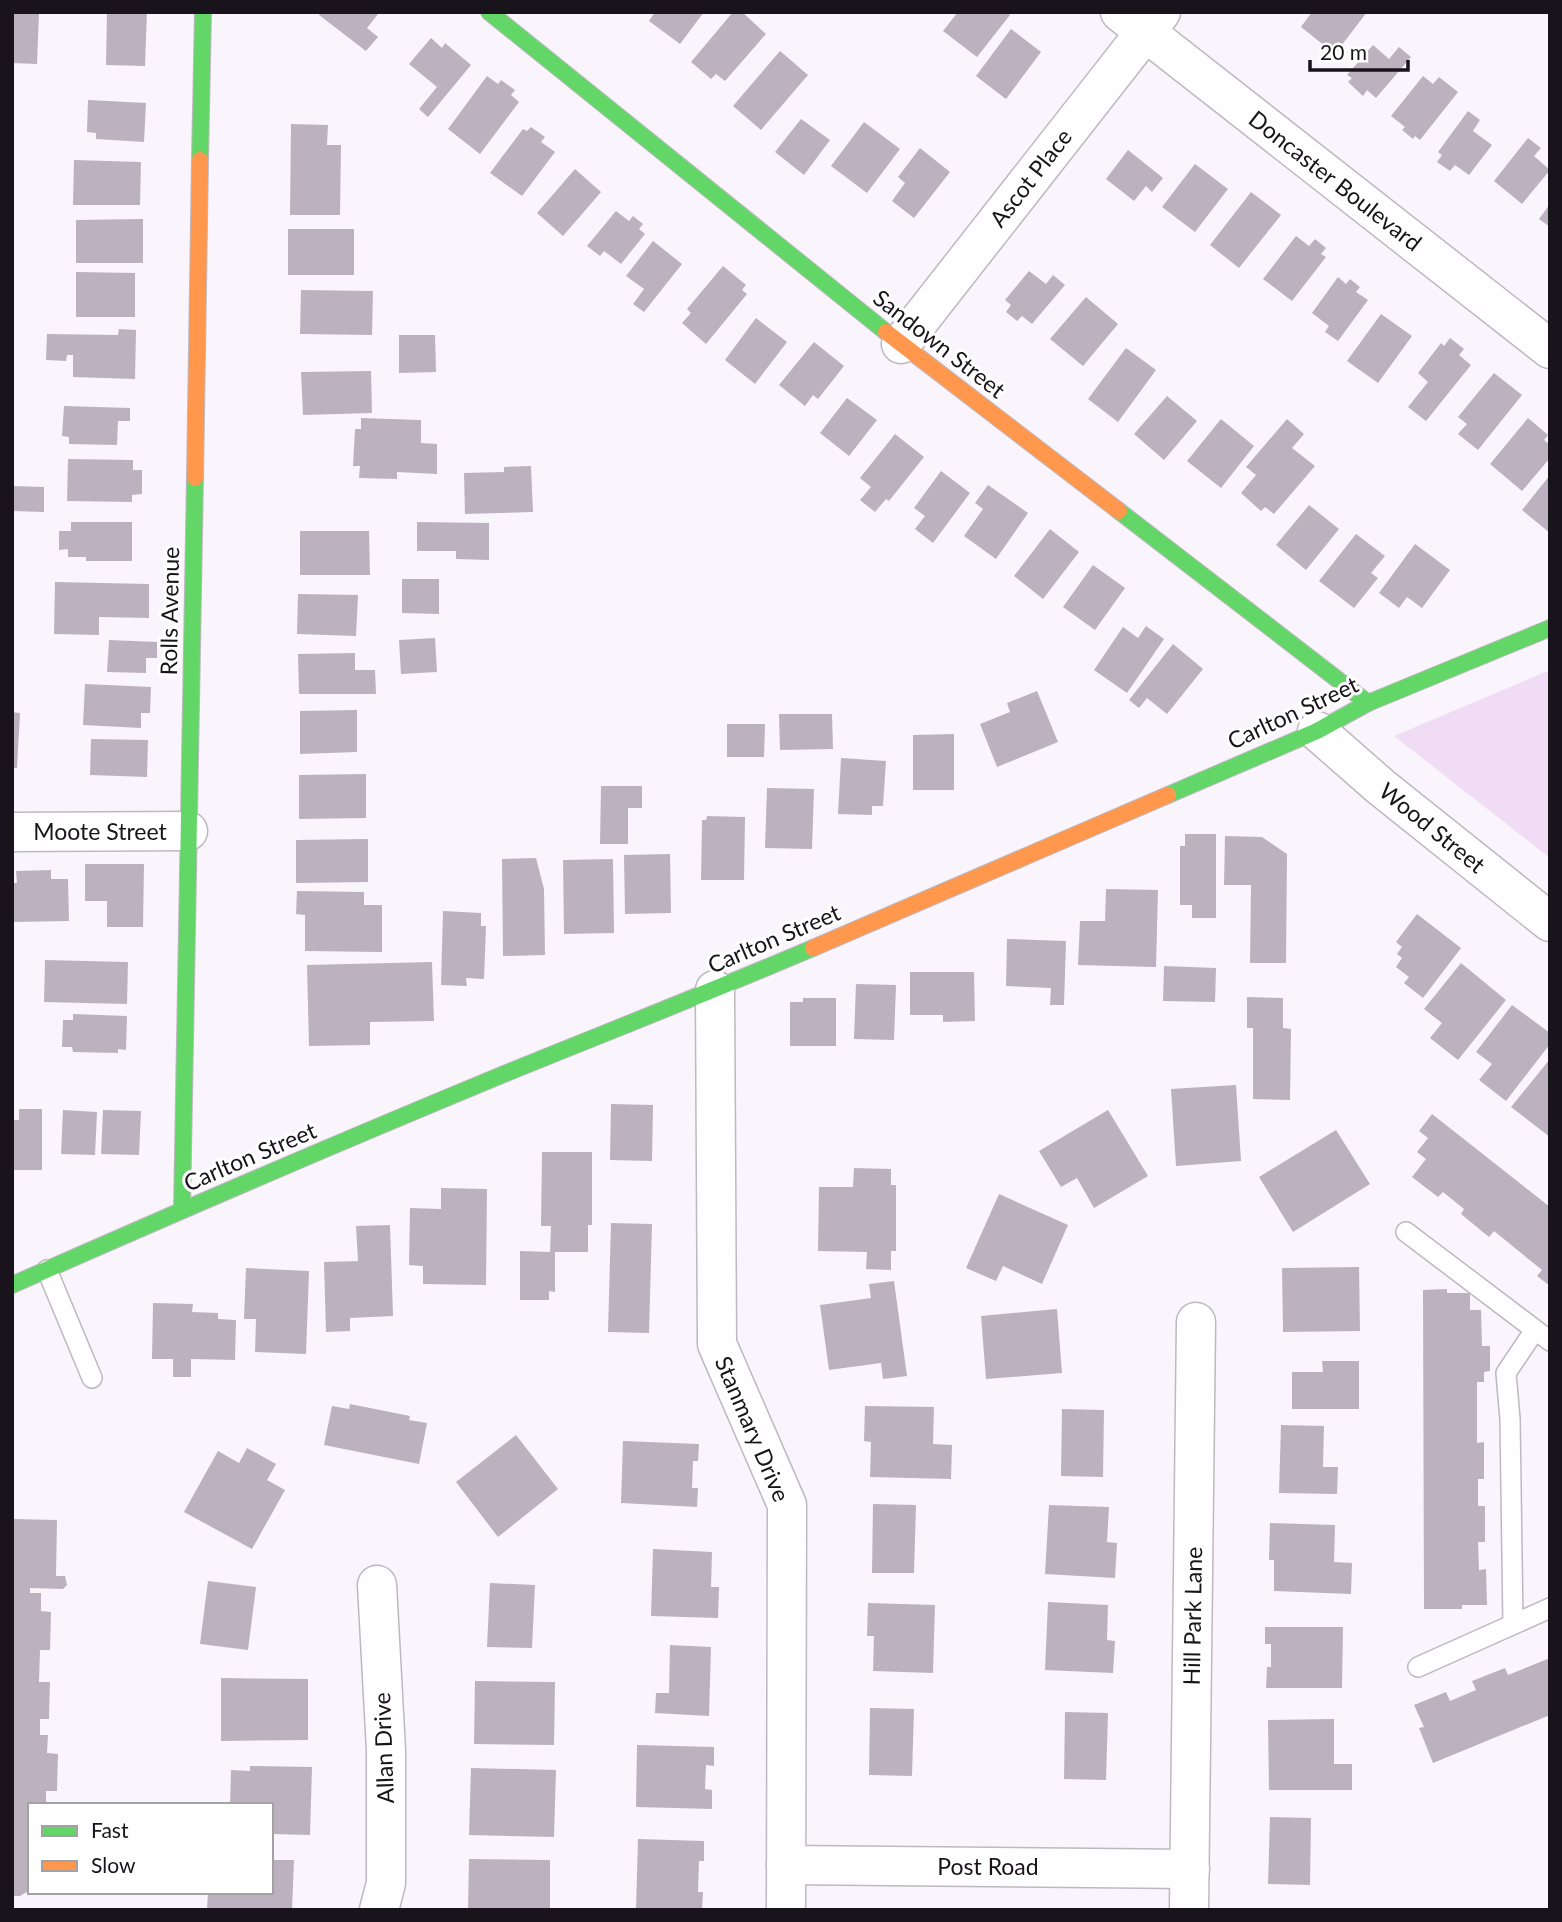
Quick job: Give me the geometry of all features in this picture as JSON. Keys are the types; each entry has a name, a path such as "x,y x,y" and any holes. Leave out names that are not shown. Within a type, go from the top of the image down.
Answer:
{"street":[{"name":"Rolls Avenue","path":"182,1210 203,12"},
{"name":"Sandown Street","path":"489,12 901,344 1368,703"},
{"name":"Ascot Place","path":"901,344 1142,19"},
{"name":"Doncaster Boulevard","path":"1142,19 1550,349"},
{"name":"Carlton Street","path":"12,1285 182,1210 510,1072 715,990 1317,731 1368,703 1550,628"},
{"name":"Wood Street","path":"1317,731 1381,787 1550,922"},
{"name":"Moote Street","path":"12,832 188,831"},
{"name":"Stanmary Drive","path":"715,990 717,1344 787,1506 786,1910"},
{"name":"Hill Park Lane","path":"1189,1910 1196,1322"},
{"name":"Allan Drive","path":"377,1585 386,1750 386,1883 379,1910"},
{"name":"Post Road","path":"786,1865 1190,1869"}],"lane":[{"path":"1406,1232 1543,1335 1506,1373 1510,1419 1513,1624"},
{"path":"47,1270 92,1378"},
{"path":"1418,1667 1550,1608"}],"shaded area":[{"path":"1550,670 1550,858 1394,736"}],"building":[{"path":"12,12 39,12 37,64 12,63"},
{"path":"107,12 147,12 145,66 106,65"},
{"path":"321,12 375,12 378,14 367,28 378,37 366,51 319,15"},
{"path":"655,12 704,12 680,44 649,21"},
{"path":"733,12 742,12 766,34 725,81 716,74 711,79 691,62"},
{"path":"958,12 1007,12 1010,15 977,57 943,31"},
{"path":"1312,12 1367,12 1335,54 1301,27"},
{"path":"1011,29 1041,52 1006,99 976,76"},
{"path":"431,38 442,48 445,43 471,65 428,117 419,109 437,87 409,64"},
{"path":"1373,45 1389,59 1399,47 1411,57 1376,98 1367,90 1363,96 1348,82 1352,78 1347,75"},
{"path":"780,51 808,75 761,130 733,106"},
{"path":"487,76 498,84 501,80 515,90 511,95 519,102 480,154 448,129"},
{"path":"1423,76 1433,84 1439,77 1458,92 1420,140 1415,136 1413,139 1402,130 1405,127 1391,116"},
{"path":"88,100 146,103 144,142 96,139 96,133 87,132"},
{"path":"1468,111 1480,120 1473,131 1492,145 1469,175 1455,165 1450,171 1437,162 1442,155 1438,152"},
{"path":"801,119 830,140 804,175 775,152"},
{"path":"864,122 900,149 867,193 831,166"},
{"path":"291,124 328,125 327,145 341,145 340,215 290,215"},
{"path":"531,127 545,137 541,142 555,152 522,196 490,173 523,129 527,131"},
{"path":"1528,138 1541,148 1534,156 1550,170 1522,204 1494,181"},
{"path":"920,148 950,172 914,218 892,201 905,183 898,177"},
{"path":"1128,150 1163,178 1152,192 1146,186 1134,201 1106,179"},
{"path":"74,160 141,162 140,205 73,205"},
{"path":"1195,164 1228,189 1195,232 1162,207"},
{"path":"575,169 601,192 563,236 537,213"},
{"path":"1251,192 1281,215 1239,268 1210,245"},
{"path":"1550,204 1550,227 1539,219"},
{"path":"616,211 629,221 633,216 643,224 639,229 645,234 621,264 604,251 600,256 587,246"},
{"path":"143,219 143,263 76,263 76,220"},
{"path":"288,229 354,229 354,275 288,275"},
{"path":"1296,236 1309,246 1315,239 1326,248 1321,254 1326,257 1292,301 1263,279"},
{"path":"653,241 682,264 644,312 633,304 644,289 626,276"},
{"path":"723,266 746,285 742,290 747,294 706,344 682,323 691,313 687,309"},
{"path":"1029,271 1046,284 1053,275 1065,285 1032,324 1022,316 1017,321 1006,312 1011,305 1005,300"},
{"path":"76,272 135,273 135,317 76,317"},
{"path":"1338,277 1346,284 1350,279 1360,287 1356,292 1368,300 1338,341 1325,332 1329,326 1312,313"},
{"path":"301,290 373,291 372,335 300,334"},
{"path":"1086,297 1118,324 1083,366 1050,339"},
{"path":"1381,314 1412,336 1378,383 1347,361"},
{"path":"756,318 787,342 755,384 725,360"},
{"path":"119,329 136,330 135,379 73,377 73,355 67,355 66,361 46,360 47,334 118,335"},
{"path":"399,335 435,335 436,372 399,373"},
{"path":"1450,338 1464,349 1459,355 1471,365 1426,421 1408,407 1428,382 1418,373 1441,343 1444,346"},
{"path":"814,342 844,366 818,399 813,395 805,406 779,385"},
{"path":"1126,348 1156,370 1118,422 1088,399"},
{"path":"371,371 372,413 303,415 301,372"},
{"path":"1494,373 1522,395 1478,450 1458,434 1467,424 1458,417"},
{"path":"1167,396 1197,421 1164,460 1134,434"},
{"path":"847,398 877,420 849,456 820,433"},
{"path":"64,406 130,408 130,421 118,421 117,445 69,444 69,437 62,436"},
{"path":"361,418 421,420 421,443 437,444 437,474 397,472 397,479 359,478 360,466 353,466 355,429 361,429"},
{"path":"1528,418 1548,435 1544,440 1550,445 1550,458 1522,491 1490,464"},
{"path":"1221,419 1254,446 1221,488 1187,461"},
{"path":"1287,419 1304,434 1292,448 1315,466 1274,514 1265,507 1261,511 1241,493 1256,475 1246,467"},
{"path":"895,434 924,457 889,501 886,499 875,512 860,500 871,487 860,478"},
{"path":"68,459 133,460 133,470 142,470 142,494 132,495 132,502 67,501"},
{"path":"531,466 533,512 465,514 464,473 504,472 504,467"},
{"path":"941,471 970,493 933,543 915,529 925,516 914,508"},
{"path":"1550,475 1550,533 1522,510"},
{"path":"988,485 1028,513 996,559 964,536 983,509 975,503"},
{"path":"12,486 44,487 44,512 12,511"},
{"path":"1309,505 1339,529 1306,570 1276,545"},
{"path":"71,522 132,522 132,561 86,561 86,557 68,557 68,549 59,550 59,531 71,531"},
{"path":"417,522 489,523 489,560 456,559 456,551 417,551"},
{"path":"1050,529 1079,552 1043,599 1014,576"},
{"path":"300,531 369,531 370,575 300,575"},
{"path":"1356,534 1385,556 1371,573 1378,578 1354,608 1319,581"},
{"path":"1415,544 1450,570 1422,608 1407,597 1399,608 1379,593"},
{"path":"1093,565 1125,588 1095,630 1063,607"},
{"path":"402,579 439,579 439,614 402,613"},
{"path":"55,582 149,584 149,618 99,617 99,635 54,634"},
{"path":"298,594 358,595 356,636 297,634"},
{"path":"1146,626 1164,639 1127,693 1094,670 1123,627 1138,638"},
{"path":"435,638 437,672 401,674 399,640"},
{"path":"109,640 157,642 157,658 146,658 146,673 107,672"},
{"path":"1173,644 1203,669 1167,714 1147,698 1139,708 1129,700"},
{"path":"355,653 355,670 375,670 376,694 299,694 298,654"},
{"path":"85,684 151,687 150,713 141,713 141,728 83,725"},
{"path":"1037,691 1058,742 997,767 980,724 1010,712 1007,703"},
{"path":"357,710 357,752 300,754 300,711"},
{"path":"12,712 20,713 17,768 12,768"},
{"path":"779,714 832,714 833,749 780,750"},
{"path":"727,724 765,724 764,757 727,757"},
{"path":"954,734 954,790 913,790 913,735"},
{"path":"91,739 148,740 147,777 90,775"},
{"path":"841,758 886,761 883,806 872,806 872,815 838,814"},
{"path":"366,774 366,818 299,819 299,775"},
{"path":"601,786 642,786 642,808 628,808 628,844 600,844"},
{"path":"767,788 814,789 812,849 765,848"},
{"path":"707,816 745,817 744,880 701,880 702,820 706,820"},
{"path":"1185,834 1216,834 1216,918 1192,918 1192,905 1180,905 1180,846 1185,846"},
{"path":"1225,836 1262,837 1287,854 1286,963 1250,963 1251,885 1224,885"},
{"path":"368,839 368,882 296,883 296,840"},
{"path":"670,854 671,913 625,914 624,855"},
{"path":"536,858 544,889 545,955 503,956 502,859"},
{"path":"613,859 614,933 564,934 563,860"},
{"path":"85,864 144,864 143,927 107,927 107,901 85,901"},
{"path":"51,870 51,879 68,879 69,921 12,922 12,883 17,883 16,871"},
{"path":"1106,889 1158,890 1156,967 1078,965 1080,921 1105,921"},
{"path":"297,891 364,892 364,905 382,905 382,952 305,951 305,915 296,914"},
{"path":"443,911 481,913 481,926 486,926 484,979 466,978 467,986 441,985"},
{"path":"1417,914 1461,948 1423,998 1404,983 1409,977 1396,967 1402,958 1397,954 1402,947 1396,942"},
{"path":"1007,939 1066,941 1064,1005 1050,1005 1051,988 1006,986"},
{"path":"45,960 128,962 127,1004 44,1002"},
{"path":"432,962 434,1021 370,1022 370,1045 309,1046 307,965"},
{"path":"1461,963 1506,1000 1458,1060 1430,1038 1442,1023 1424,1009"},
{"path":"1164,966 1216,968 1215,1002 1163,1001"},
{"path":"910,972 974,972 975,1021 943,1022 943,1015 910,1015"},
{"path":"856,984 896,985 894,1040 854,1039"},
{"path":"1247,997 1283,998 1283,1028 1291,1029 1290,1100 1253,1099 1253,1028 1247,1028"},
{"path":"803,998 836,998 836,1046 790,1046 790,1002 803,1002"},
{"path":"1512,1005 1550,1033 1550,1044 1506,1101 1479,1080 1492,1064 1476,1052"},
{"path":"73,1014 127,1016 126,1050 118,1049 118,1053 73,1052 72,1047 62,1047 63,1020 73,1020"},
{"path":"1550,1059 1550,1137 1511,1107"},
{"path":"1236,1085 1241,1161 1176,1166 1171,1089"},
{"path":"611,1104 653,1105 652,1161 610,1160"},
{"path":"19,1109 42,1109 42,1170 12,1170 12,1120 19,1120"},
{"path":"63,1110 97,1112 95,1155 61,1154"},
{"path":"103,1110 141,1111 139,1155 101,1154"},
{"path":"1108,1110 1148,1176 1094,1208 1077,1178 1061,1187 1039,1151"},
{"path":"1432,1114 1550,1207 1550,1286 1537,1276 1542,1270 1494,1231 1489,1237 1461,1214 1464,1209 1443,1192 1438,1197 1412,1177 1426,1159 1417,1152 1428,1138 1419,1131"},
{"path":"1336,1130 1370,1184 1293,1232 1259,1177"},
{"path":"542,1152 592,1152 592,1225 588,1225 588,1252 555,1252 555,1292 549,1291 549,1300 520,1300 520,1251 550,1252 551,1226 541,1226"},
{"path":"854,1168 891,1169 891,1185 896,1185 896,1251 891,1251 891,1270 866,1269 867,1252 818,1251 819,1187 853,1187"},
{"path":"441,1188 487,1189 486,1285 423,1284 423,1266 409,1265 410,1208 441,1209"},
{"path":"999,1194 1068,1225 1042,1284 1003,1266 996,1281 966,1268"},
{"path":"611,1223 652,1224 649,1333 608,1332"},
{"path":"390,1225 393,1316 350,1318 350,1331 326,1332 324,1262 358,1261 356,1226"},
{"path":"1359,1267 1360,1331 1283,1332 1282,1268"},
{"path":"246,1268 309,1271 306,1354 255,1352 256,1319 244,1319"},
{"path":"894,1281 907,1376 883,1379 881,1363 829,1370 820,1305 871,1298 869,1284"},
{"path":"1447,1289 1447,1293 1470,1293 1470,1310 1481,1310 1482,1346 1490,1346 1490,1371 1484,1372 1484,1382 1477,1382 1477,1443 1484,1442 1484,1479 1478,1479 1478,1506 1485,1506 1485,1542 1478,1542 1479,1570 1486,1569 1487,1605 1462,1605 1462,1609 1424,1609 1423,1290"},
{"path":"153,1303 193,1304 192,1312 218,1313 218,1319 236,1320 235,1360 191,1359 191,1377 173,1377 173,1359 152,1359"},
{"path":"1057,1309 1062,1373 986,1379 981,1316"},
{"path":"1322,1361 1359,1361 1359,1409 1292,1409 1292,1372 1323,1372"},
{"path":"350,1404 410,1416 409,1420 427,1423 419,1464 324,1445 332,1406 349,1409"},
{"path":"865,1406 934,1407 933,1444 952,1445 951,1479 870,1477 871,1442 864,1441"},
{"path":"1062,1409 1104,1410 1103,1477 1061,1476"},
{"path":"1281,1425 1324,1426 1323,1467 1338,1467 1337,1494 1279,1493"},
{"path":"516,1435 558,1489 498,1537 456,1482"},
{"path":"623,1441 699,1444 698,1461 693,1461 692,1488 698,1488 697,1507 621,1503"},
{"path":"247,1448 276,1464 267,1480 285,1490 252,1549 184,1512 218,1451 239,1463"},
{"path":"873,1504 916,1505 914,1573 872,1573"},
{"path":"1049,1505 1109,1507 1107,1542 1117,1543 1115,1578 1045,1574"},
{"path":"12,1519 57,1520 56,1576 65,1576 67,1585 63,1589 30,1588 30,1593 41,1593 41,1611 51,1612 50,1650 40,1650 39,1682 50,1682 49,1719 40,1719 40,1735 48,1735 47,1753 58,1754 57,1791 46,1791 46,1803 28,1803 28,1891 20,1896 12,1896"},
{"path":"1270,1523 1335,1525 1334,1562 1352,1563 1351,1594 1274,1591 1274,1560 1269,1560"},
{"path":"653,1549 712,1552 711,1587 719,1587 718,1618 651,1616"},
{"path":"208,1581 256,1587 248,1650 200,1644"},
{"path":"490,1583 535,1585 532,1648 487,1647"},
{"path":"1048,1602 1108,1605 1107,1640 1115,1641 1113,1673 1045,1670"},
{"path":"868,1603 935,1605 933,1673 873,1671 874,1636 867,1636"},
{"path":"1265,1627 1343,1627 1342,1688 1266,1688 1267,1667 1271,1667 1271,1644 1265,1644"},
{"path":"670,1645 711,1647 709,1716 655,1713 656,1693 669,1693"},
{"path":"1550,1658 1550,1715 1433,1763 1419,1728 1424,1727 1414,1705 1446,1692 1450,1701 1476,1690 1472,1681 1505,1668 1508,1675"},
{"path":"221,1678 308,1679 308,1740 221,1741"},
{"path":"475,1681 555,1682 554,1745 474,1744"},
{"path":"870,1708 914,1709 912,1776 869,1775"},
{"path":"1065,1712 1108,1713 1106,1780 1064,1779"},
{"path":"1334,1719 1334,1764 1352,1764 1352,1790 1269,1790 1268,1720"},
{"path":"637,1745 714,1747 714,1766 706,1765 705,1789 712,1790 712,1809 636,1807"},
{"path":"250,1766 312,1767 310,1835 273,1834 273,1803 230,1803 231,1770 250,1771"},
{"path":"471,1768 556,1770 554,1837 469,1835"},
{"path":"1270,1817 1311,1818 1310,1885 1268,1884"},
{"path":"638,1839 704,1841 704,1861 699,1861 698,1892 703,1892 702,1910 636,1908"},
{"path":"469,1859 550,1860 550,1910 468,1910"},
{"path":"273,1860 294,1860 292,1910 207,1910 208,1894 273,1894"}],"traffic: fast":[{"path":"200,160 203,12"},
{"path":"489,12 886,332"},
{"path":"182,1210 195,478"},
{"path":"1119,511 1368,703"},
{"path":"1168,795 1317,731 1368,703 1550,628"},
{"path":"12,1285 384,1124 813,948"}],"traffic: slow":[{"path":"195,478 200,160"},
{"path":"886,332 1119,511"},
{"path":"813,948 1168,795"}]}
